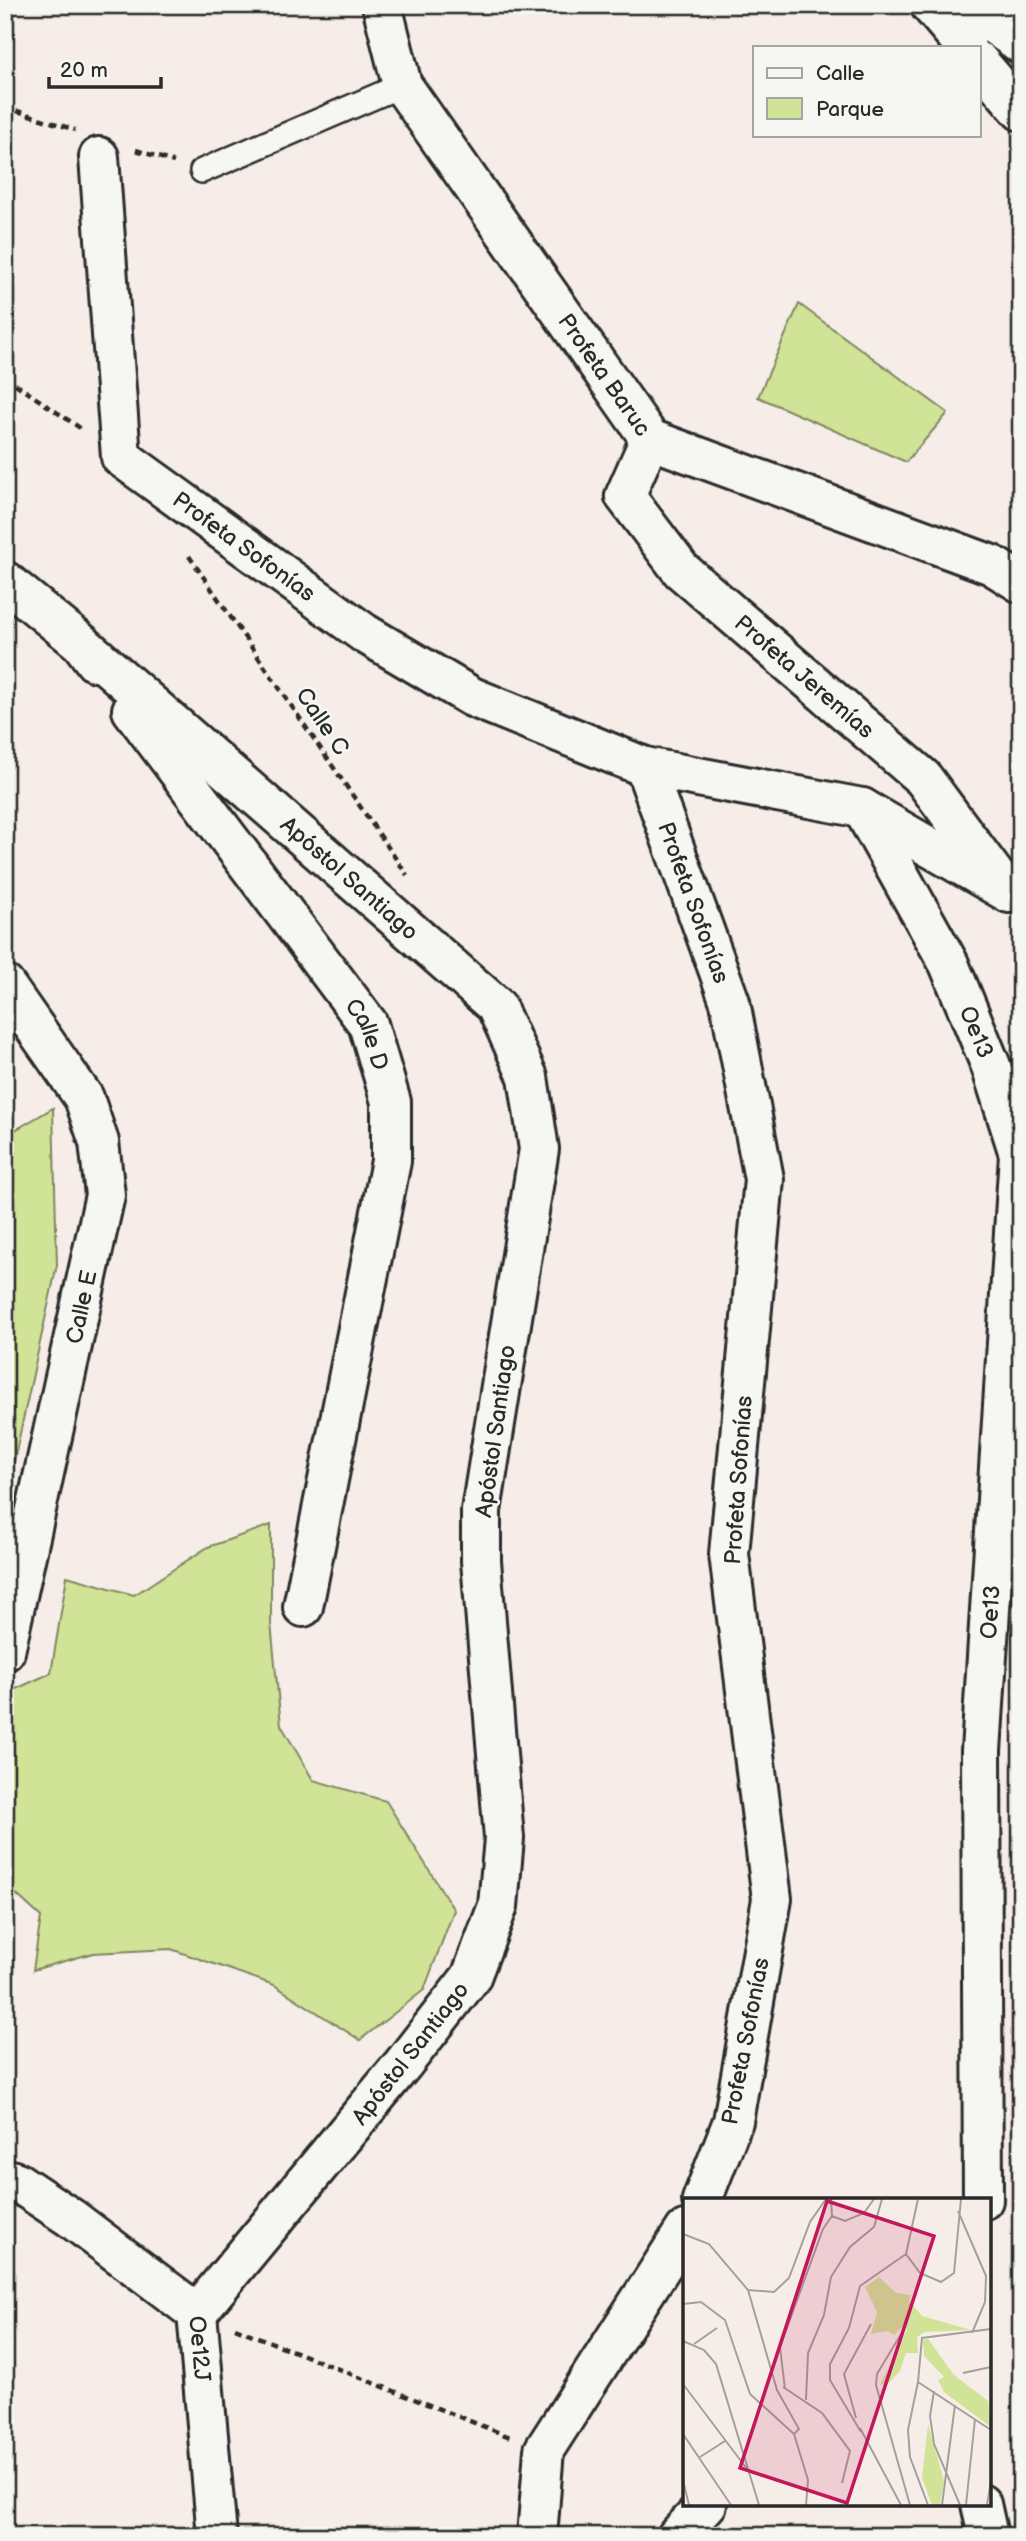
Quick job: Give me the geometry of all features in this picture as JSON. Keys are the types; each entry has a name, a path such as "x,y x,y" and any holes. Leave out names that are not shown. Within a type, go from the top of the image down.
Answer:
{"street":[{"name":"Profeta Baruc","path":"382,5 402,85 650,439 992,565 1021,583"},
{"path":"930,5 965,46"},
{"path":"966,5 1021,44"},
{"path":"981,64 1021,111"},
{"path":"99,157 121,457"},
{"name":"Profeta Jeremías","path":"650,439 625,496 681,570 923,778 1015,902"},
{"name":"Profeta Sofonías","path":"121,457 364,633 472,697 645,767 862,808 1015,902"},
{"name":"Calle D","path":"5,581 81,643 368,1024 391,1102 391,1161 303,1607"},
{"name":"Apóstol Santiago","path":"81,643 496,1006 528,1077 538,1149 481,1511 481,1561 504,1838 498,1906 471,1977 403,2064 197,2313"},
{"name":"Profeta Sofonías","path":"645,767 730,1002 764,1179 729,1554 772,1899 733,2121 703,2198"},
{"name":"Oe13","path":"862,808 948,964 991,1066 1019,1154 981,1751 983,2198"},
{"name":"Calle E","path":"5,985 83,1098 99,1142 105,1195 5,1650"},
{"name":"Oe12J","path":"5,2178 18,2182 71,2218 197,2313 217,2536"},
{"path":"537,2536 544,2450 683,2233"},
{"path":"677,2536 705,2506"},
{"path":"982,2506 989,2536"}],"lane":[{"path":"202,171 402,85"}],"path":[{"path":"5,377 121,457"},
{"name":"Calle C","path":"183,548 415,886"},
{"path":"197,2313 544,2450"}],"green space":[{"path":"799,304 948,413 906,462 758,397"},
{"path":"53,1108 57,1265 5,1502 5,1136"},
{"path":"271,1525 271,1623 281,1725 313,1780 386,1801 454,1910 424,1990 360,2040 274,1985 171,1949 93,1953 33,1970 41,1917 5,1884 5,1694 51,1673 67,1576 134,1595 208,1547"}]}
